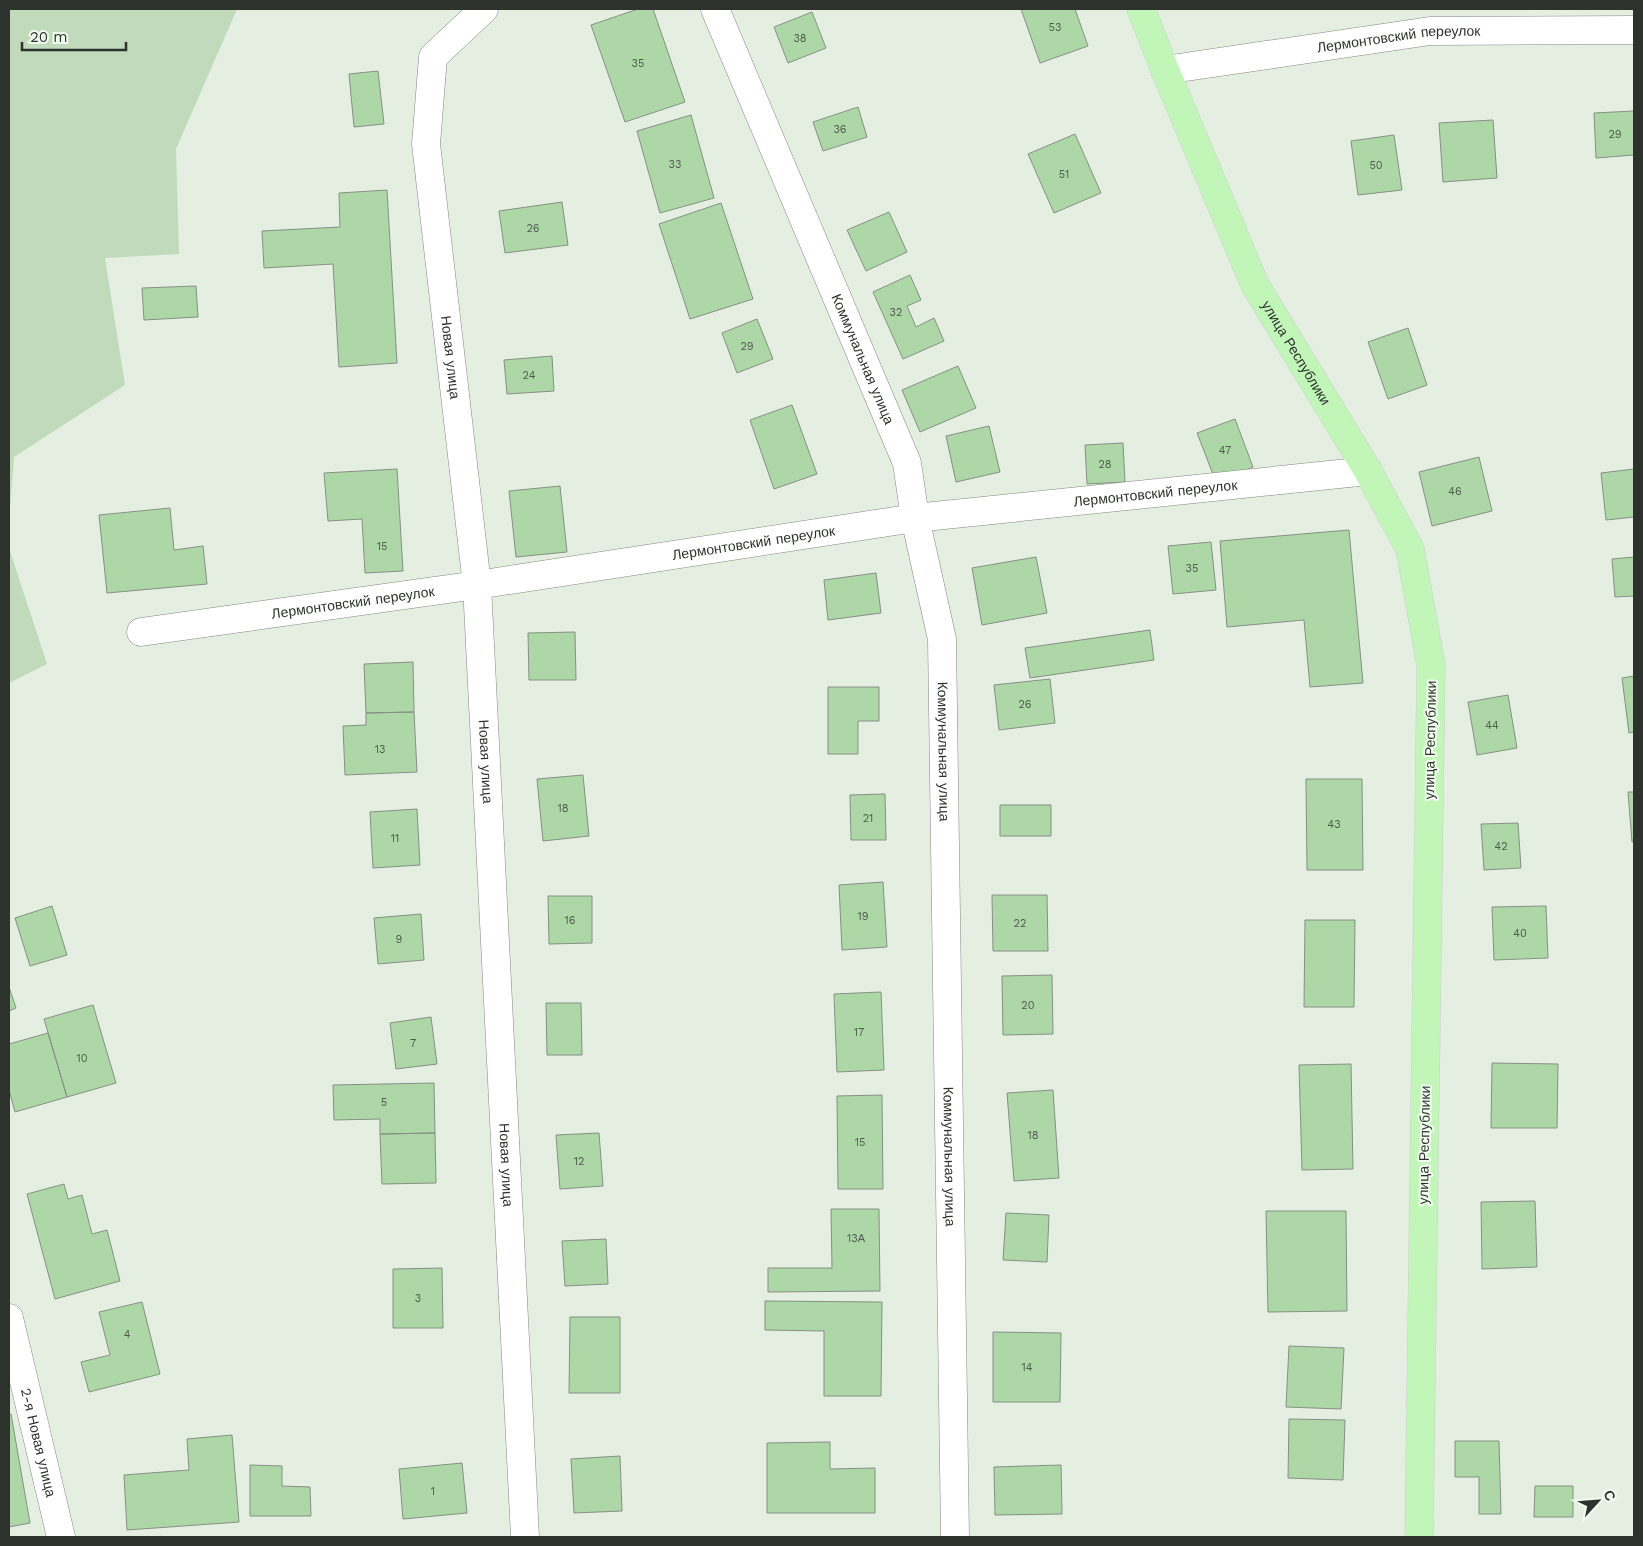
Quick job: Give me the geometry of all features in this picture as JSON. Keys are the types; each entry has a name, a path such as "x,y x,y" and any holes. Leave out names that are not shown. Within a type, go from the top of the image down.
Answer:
{"main road":[{"name":"улица Республики","path":"1142,9 1165,70 1254,285 1368,471 1410,549 1431,665 1418,1537"}],"street":[{"name":"Новая улица","path":"484,9 433,56 426,144 477,585 525,1537"},
{"name":"Коммунальная улица","path":"715,9 906,463 915,518 942,639 955,1537"},
{"name":"Лермонтовский переулок","path":"1165,70 1430,31 1634,30"},
{"name":"Лермонтовский переулок","path":"141,632 477,585 915,518 1368,471"},
{"name":"2-я Новая улица","path":"9,1318 60,1537"}],"green space":[{"path":"9,9 237,9 176,149 179,254 105,258 125,385 14,457 9,523"},
{"path":"9,548 47,664 9,683"}],"building":[{"path":"638,9 653,9 685,102 625,122 591,25"},
{"path":"1021,9 1075,9 1088,46 1040,63"},
{"path":"812,12 826,48 788,63 774,27"},
{"path":"378,71 384,124 354,127 349,74"},
{"path":"858,107 867,137 823,151 813,122"},
{"path":"1634,111 1634,155 1596,158 1594,113"},
{"path":"691,115 714,198 660,213 637,131"},
{"path":"1493,120 1497,178 1443,182 1439,123"},
{"path":"1075,134 1101,193 1054,213 1028,154"},
{"path":"1394,135 1402,190 1358,195 1351,141"},
{"path":"387,190 397,363 339,367 333,264 264,268 262,231 340,227 339,193"},
{"path":"562,202 568,245 505,253 499,211"},
{"path":"721,203 753,299 690,319 659,224"},
{"path":"889,212 907,252 866,271 847,230"},
{"path":"910,275 921,300 907,306 916,327 934,318 944,341 903,359 873,292"},
{"path":"196,286 198,317 144,320 142,288"},
{"path":"757,319 773,359 737,373 722,333"},
{"path":"1408,328 1427,385 1388,399 1368,342"},
{"path":"552,356 554,391 507,394 504,360"},
{"path":"958,366 976,408 920,432 902,390"},
{"path":"792,405 817,474 774,489 750,420"},
{"path":"1235,419 1253,467 1216,482 1197,433"},
{"path":"989,426 1000,472 956,482 946,436"},
{"path":"1123,443 1125,482 1087,484 1085,445"},
{"path":"1479,457 1492,511 1432,526 1419,472"},
{"path":"397,469 403,571 365,573 362,519 328,521 324,473"},
{"path":"1634,469 1634,517 1606,520 1601,473"},
{"path":"560,486 567,552 516,557 509,491"},
{"path":"170,508 174,550 203,546 207,584 107,593 99,515"},
{"path":"1349,530 1363,683 1310,687 1304,620 1227,627 1220,541"},
{"path":"1211,542 1216,590 1173,594 1168,546"},
{"path":"1036,557 1047,613 982,625 972,568"},
{"path":"1634,557 1634,596 1615,597 1612,559"},
{"path":"876,573 881,613 828,620 824,580"},
{"path":"1150,630 1154,660 1030,678 1025,648"},
{"path":"575,632 576,680 529,680 528,633"},
{"path":"413,662 414,712 366,713 364,664"},
{"path":"1634,676 1634,732 1629,733 1622,678"},
{"path":"1050,679 1055,723 999,730 994,685"},
{"path":"828,687 879,687 879,721 858,721 858,754 828,754"},
{"path":"1508,695 1517,748 1477,755 1468,702"},
{"path":"414,712 417,772 345,775 343,726 366,725 366,713"},
{"path":"583,775 589,836 543,841 537,779"},
{"path":"1306,779 1362,779 1363,870 1307,870"},
{"path":"1628,792 1634,792 1634,841 1632,842"},
{"path":"885,794 886,840 851,840 850,795"},
{"path":"1000,805 1051,805 1051,836 1000,836"},
{"path":"417,809 420,865 373,868 370,812"},
{"path":"1518,823 1521,868 1484,870 1481,824"},
{"path":"883,882 887,947 842,950 839,885"},
{"path":"992,895 1047,895 1048,951 993,951"},
{"path":"548,896 592,896 592,943 549,944"},
{"path":"52,906 67,955 30,966 15,918"},
{"path":"1546,906 1548,958 1494,960 1492,907"},
{"path":"421,914 424,960 378,964 374,918"},
{"path":"1305,920 1355,920 1354,1007 1304,1007"},
{"path":"1052,975 1053,1034 1003,1035 1002,976"},
{"path":"9,987 16,1008 9,1011"},
{"path":"881,992 884,1070 837,1072 834,994"},
{"path":"546,1003 581,1003 582,1055 547,1055"},
{"path":"93,1005 116,1083 67,1097 44,1019"},
{"path":"431,1017 437,1064 396,1069 390,1023"},
{"path":"48,1033 67,1097 15,1112 9,1090 9,1044"},
{"path":"1492,1063 1558,1064 1557,1128 1491,1128"},
{"path":"1351,1064 1353,1169 1302,1170 1299,1065"},
{"path":"434,1083 435,1133 380,1134 380,1119 334,1120 333,1085"},
{"path":"1053,1090 1059,1178 1014,1181 1007,1093"},
{"path":"882,1095 883,1189 838,1189 837,1096"},
{"path":"435,1133 436,1183 382,1184 380,1134"},
{"path":"599,1133 603,1186 560,1189 556,1135"},
{"path":"64,1184 68,1199 82,1195 92,1234 107,1230 120,1281 55,1299 27,1194"},
{"path":"1535,1201 1537,1267 1482,1269 1481,1202"},
{"path":"831,1209 879,1209 880,1291 768,1292 768,1268 832,1268"},
{"path":"1266,1211 1346,1211 1347,1311 1268,1312"},
{"path":"1006,1213 1049,1215 1047,1262 1003,1260"},
{"path":"606,1239 608,1284 565,1286 562,1241"},
{"path":"442,1268 443,1328 393,1328 393,1269"},
{"path":"765,1301 882,1302 881,1396 824,1396 824,1331 765,1330"},
{"path":"142,1302 160,1374 89,1392 81,1362 110,1355 99,1312"},
{"path":"570,1317 620,1317 620,1393 569,1393"},
{"path":"993,1332 1061,1333 1060,1402 993,1402"},
{"path":"1289,1346 1344,1348 1341,1409 1286,1407"},
{"path":"9,1414 11,1414 30,1523 9,1527"},
{"path":"1289,1419 1345,1420 1343,1480 1288,1478"},
{"path":"232,1435 239,1522 127,1530 124,1475 189,1470 187,1439"},
{"path":"1455,1441 1499,1441 1501,1514 1479,1514 1479,1477 1455,1477"},
{"path":"830,1442 830,1469 875,1468 875,1513 767,1513 767,1443"},
{"path":"620,1456 622,1511 574,1513 571,1459"},
{"path":"462,1463 467,1513 403,1519 399,1469"},
{"path":"250,1465 282,1466 282,1486 310,1487 311,1516 250,1516"},
{"path":"1061,1465 1062,1514 995,1515 994,1467"},
{"path":"1535,1486 1573,1486 1573,1517 1534,1517"}]}
